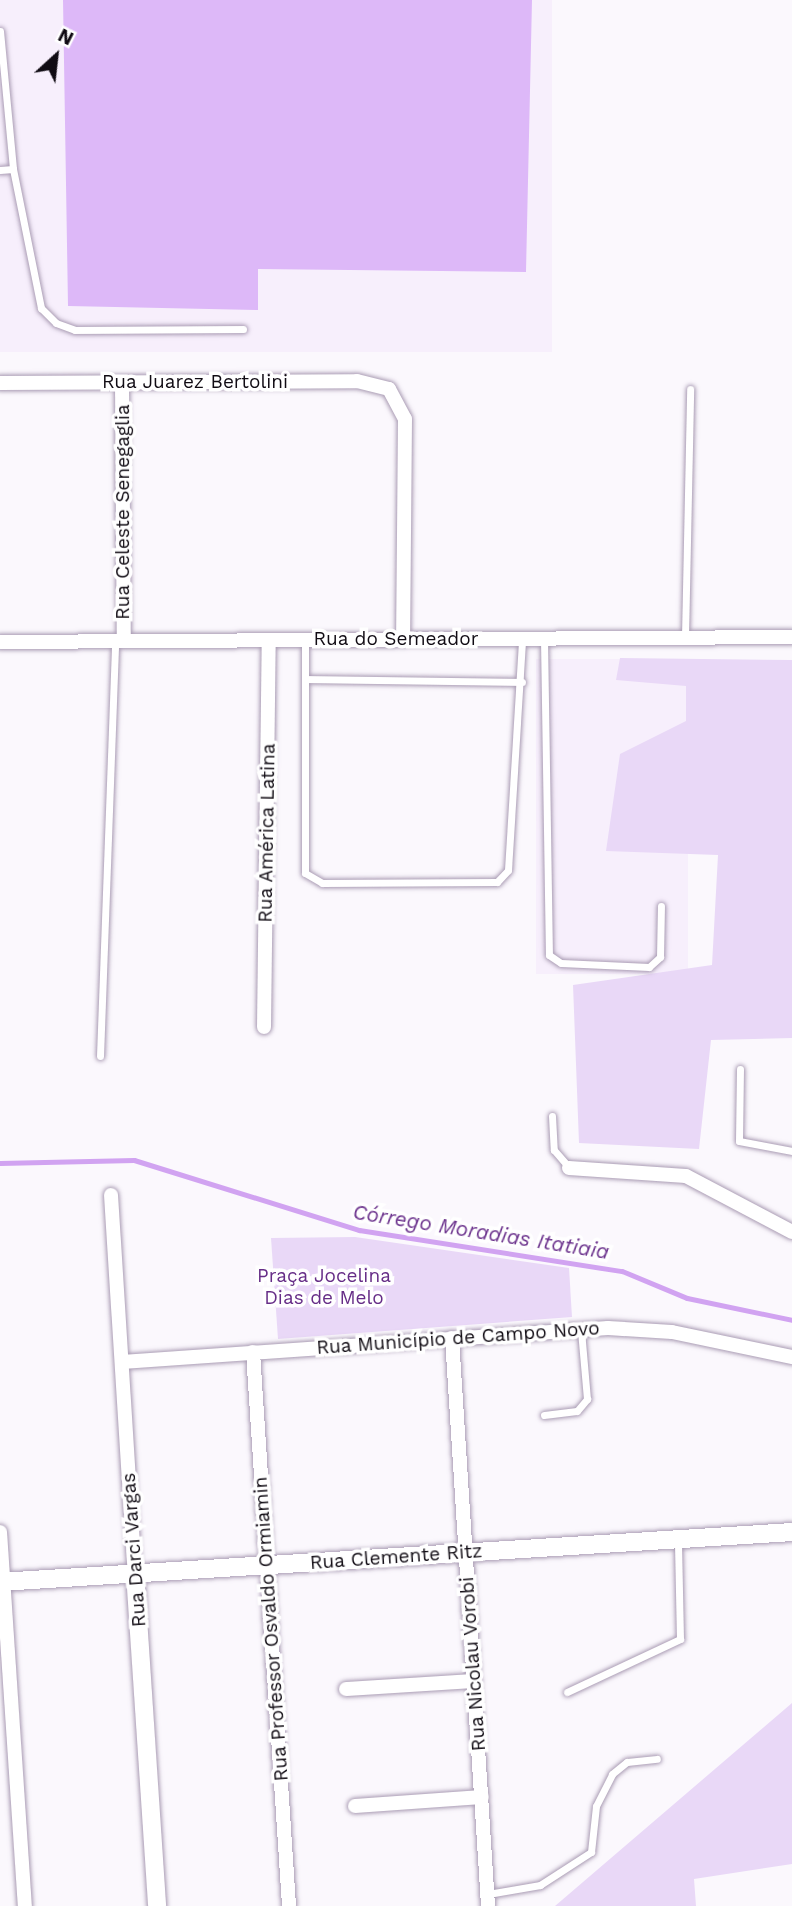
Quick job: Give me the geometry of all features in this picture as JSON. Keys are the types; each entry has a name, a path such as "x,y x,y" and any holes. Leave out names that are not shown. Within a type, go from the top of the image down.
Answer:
{"street":[{"name":"Rua Juarez Bertolini","path":"0,383 357,381 389,389 405,419 403,639"},
{"name":"Rua Celeste Senegaglia","path":"119,641 122,383"},
{"name":"Rua do Semeador","path":"0,642 792,637"},
{"name":"Rua América Latina","path":"264,1027 270,640"},
{"path":"569,1168 686,1176 792,1232"},
{"name":"Rua Darci Vargas","path":"111,1195 157,1906"},
{"name":"Rua Município de Campo Novo","path":"122,1362 581,1330 672,1332 792,1357"},
{"name":"Rua Nicolau Vorobi","path":"452,1338 488,1900"},
{"name":"Rua Professor Osvaldo Ormiamin","path":"253,1352 289,1906"},
{"path":"0,1532 24,1906"},
{"name":"Rua Clemente Ritz","path":"2,1582 792,1532"},
{"path":"346,1689 474,1681"},
{"path":"355,1806 481,1797"}],"lane":[{"path":"0,31 13,169 41,308 56,323 75,330 243,329"},
{"path":"0,170 13,169"},
{"path":"685,638 690,390"},
{"path":"544,638 550,956 561,963 649,967 660,957 661,906"},
{"path":"305,640 305,873 322,883 504,877 522,682 522,639"},
{"path":"100,1056 119,641"},
{"path":"306,679 522,682"},
{"path":"740,1069 738,1141 792,1151"},
{"path":"552,1116 554,1150 569,1168"},
{"path":"544,1415 577,1411 587,1399 581,1330"},
{"path":"567,1692 680,1639 678,1539"},
{"path":"488,1900 540,1885 591,1852 596,1806 617,1767 657,1759"}],"shaded area":[{"path":"0,0 552,0 552,352 0,352"},
{"path":"536,659 688,659 688,974 536,974"}],"green space":[{"path":"620,658 792,660 792,1038 711,1040 699,1149 579,1143 573,985 712,965 718,855 606,851 620,754 686,721 686,686 616,680"},
{"name":"Praça Jocelina Dias de Melo","path":"355,1237 569,1268 572,1317 278,1339 271,1238"},
{"path":"792,1703 792,1864 694,1879 696,1906 555,1906"}],"building":[{"path":"63,0 532,0 526,272 258,269 258,310 68,306"}],"waterway":[{"name":"Córrego Moradias Itatiaia","path":"0,1163 134,1160 359,1230 622,1271 687,1298 792,1320"}]}
